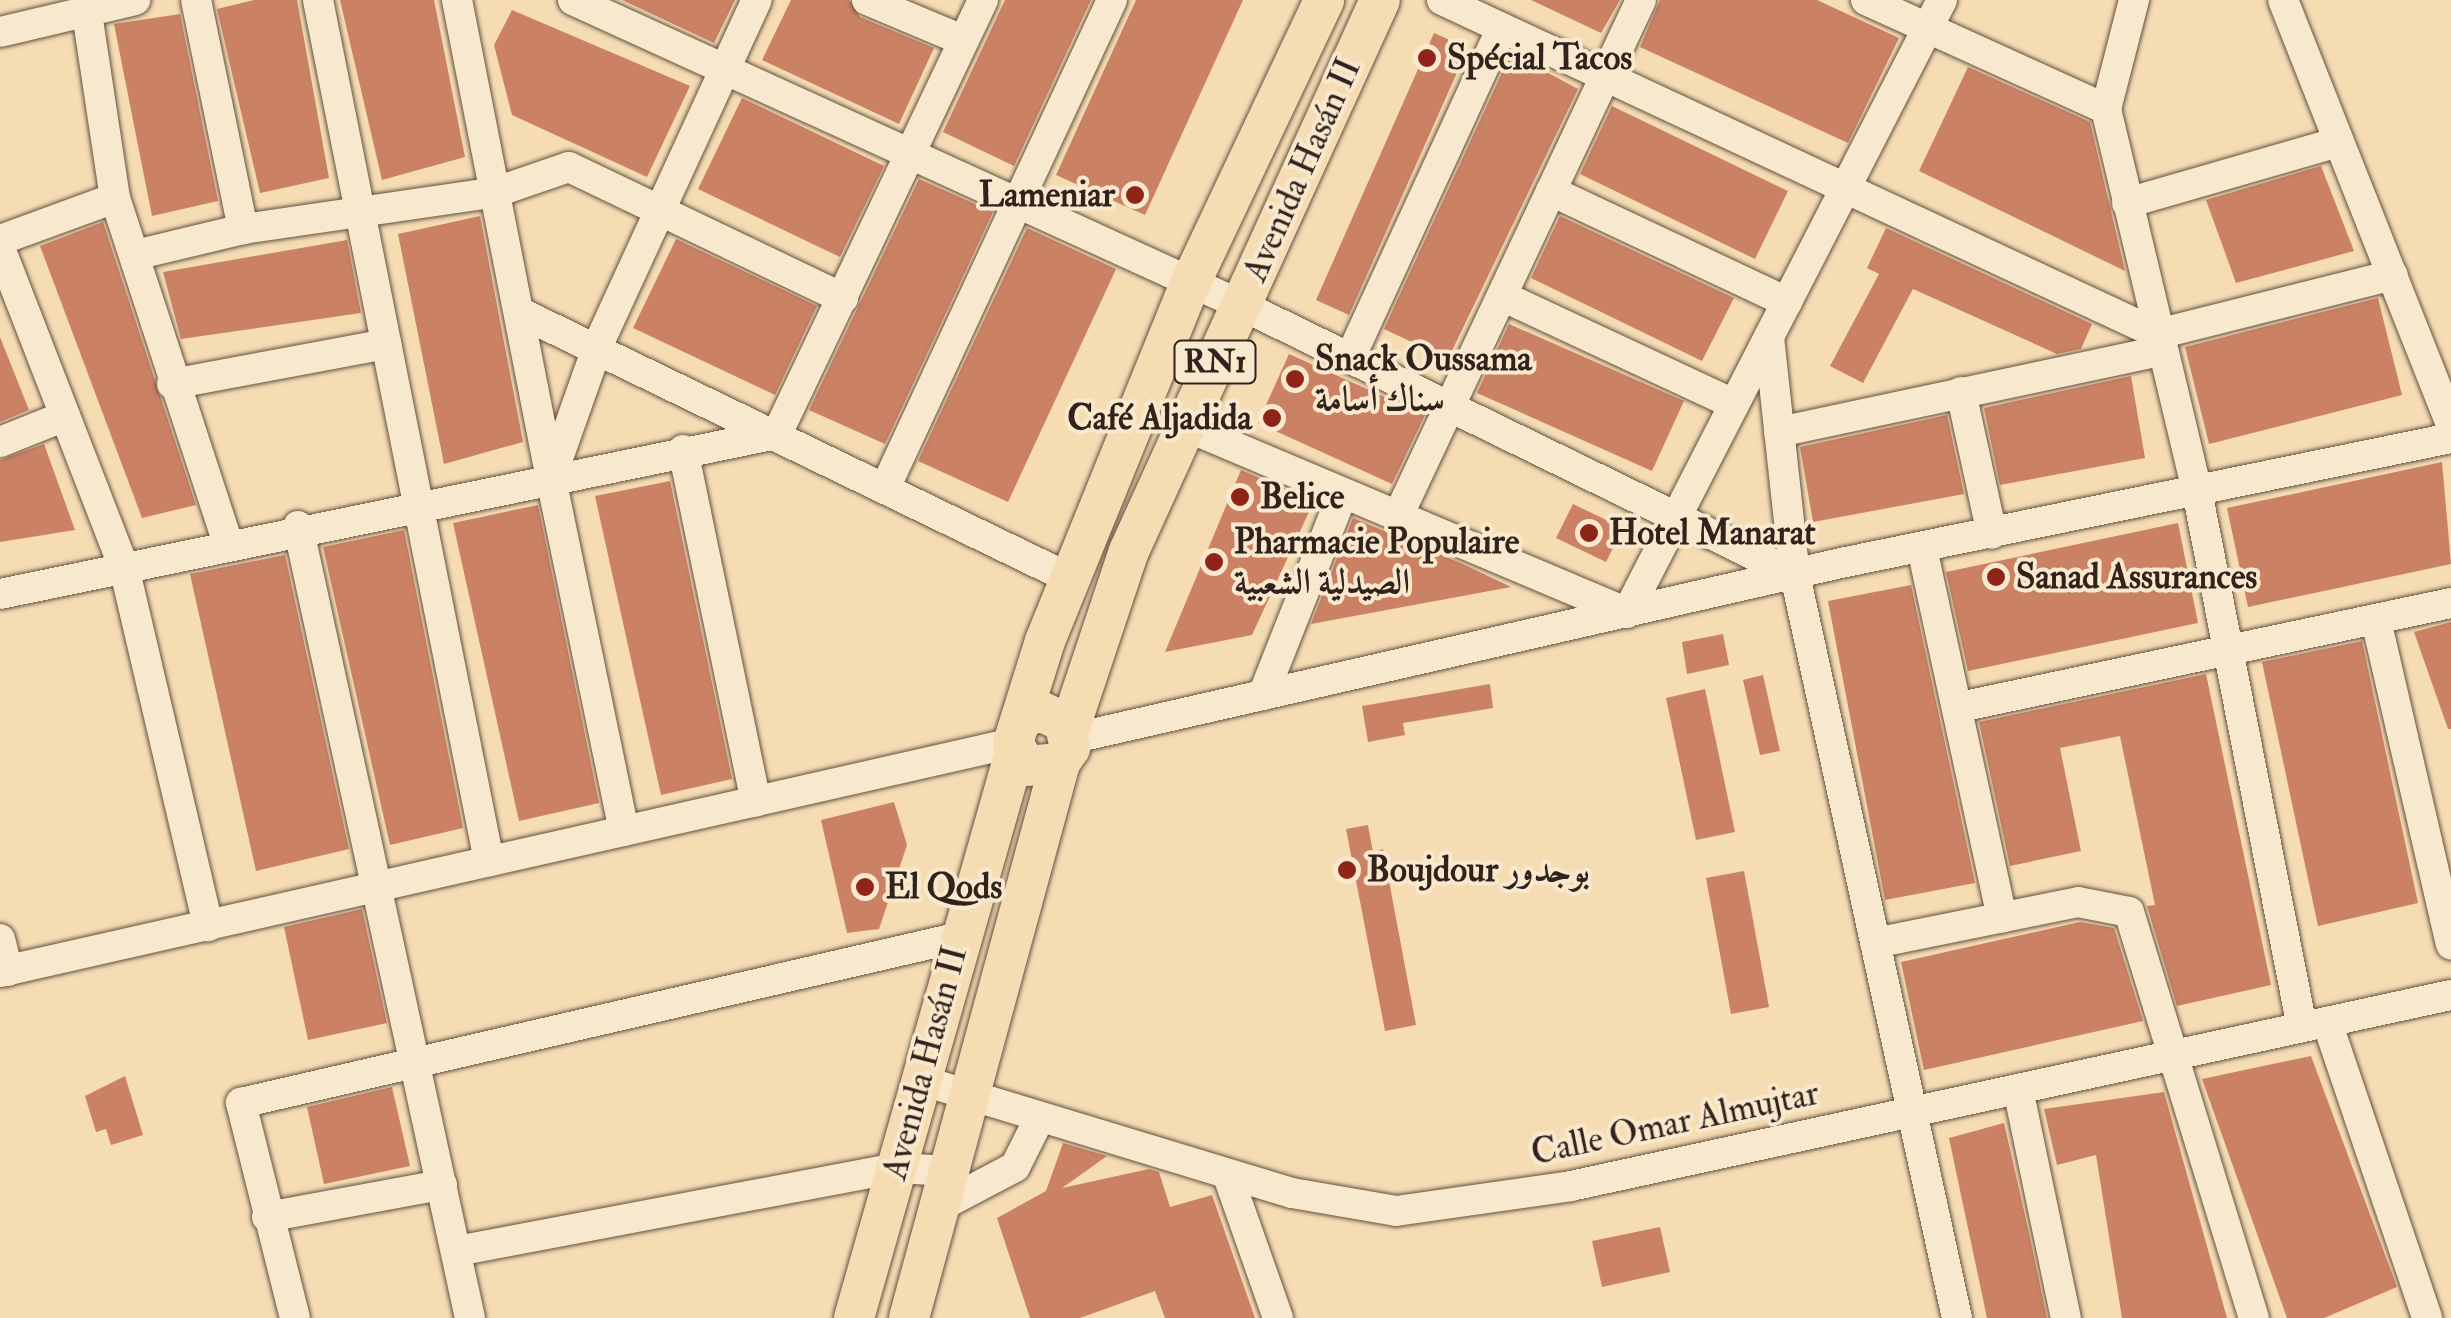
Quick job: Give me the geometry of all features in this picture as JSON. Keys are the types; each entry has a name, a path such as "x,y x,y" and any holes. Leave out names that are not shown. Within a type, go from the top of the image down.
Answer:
{"main road":[{"name":"Avenida Hasán II","path":"854,1318 1017,738 1068,576 1190,284 1324,0"},
{"name":"Avenida Hasán II","path":"909,1318 1066,744 1129,552 1380,0"},
{"path":"1017,738 1049,712 1066,744"}],"street":[{"path":"0,32 86,5 134,0"},
{"path":"196,0 243,229"},
{"path":"318,0 489,861"},
{"path":"457,0 525,315 551,478 624,831"},
{"path":"574,0 1241,305 1795,575"},
{"path":"551,478 598,345 758,0"},
{"path":"867,0 962,40"},
{"path":"777,434 983,0"},
{"path":"885,488 1014,203 1112,0"},
{"path":"1442,0 1845,188 2159,342"},
{"path":"1398,516 1641,0"},
{"path":"1866,0 2106,109"},
{"path":"1628,613 1942,0"},
{"path":"2134,0 2106,109 2196,491 2228,650 2314,1025 2420,1316"},
{"path":"2284,0 2451,424"},
{"path":"86,5 115,198 172,384 228,540"},
{"path":"1350,358 1502,28"},
{"path":"2127,203 2338,142"},
{"path":"135,256 243,229 361,216 496,192 568,168 843,298"},
{"path":"1552,191 1787,302"},
{"path":"0,240 115,198"},
{"path":"0,248 124,567 208,926"},
{"path":"1780,432 2159,342 2393,274"},
{"path":"1502,296 1734,404"},
{"path":"525,315 598,345 1068,576"},
{"path":"1769,337 1795,575 1956,1318"},
{"path":"172,384 386,344"},
{"path":"1960,392 1992,534"},
{"path":"0,442 65,416"},
{"path":"1185,426 1628,613"},
{"path":"0,594 228,540 777,434"},
{"path":"1066,744 1263,695 1795,575 2451,438"},
{"path":"683,450 756,802"},
{"path":"1263,695 1342,493"},
{"path":"298,526 382,886 470,1318"},
{"path":"1922,548 1960,707 2002,917"},
{"path":"1960,707 2451,604"},
{"path":"2376,620 2451,944"},
{"path":"0,940 4,972 756,802 1017,738"},
{"path":"1875,943 2092,901 2129,912 2254,1318"},
{"path":"295,1318 241,1103 416,1059 960,938"},
{"name":"Calle Omar Almujtar","path":"920,1080 1228,1176 1396,1211 1570,1186 2451,995"},
{"path":"2018,1089 2066,1318"},
{"path":"457,1251 896,1168 944,1189 1015,1168 1040,1116"},
{"path":"1228,1176 1278,1318"},
{"path":"267,1217 442,1184"}],"building":[{"path":"254,0 297,0 329,178 260,193 217,9"},
{"path":"340,0 434,0 465,157 382,180"},
{"path":"622,0 735,0 714,43"},
{"path":"791,0 849,0 860,17 934,48 899,124 762,60"},
{"path":"1005,0 1091,0 1014,166 943,132"},
{"path":"1136,0 1243,0 1145,215 1056,175"},
{"path":"1531,0 1620,0 1601,33"},
{"path":"1660,0 1817,0 1899,38 1848,143 1640,47"},
{"path":"512,10 690,86 647,177 512,115 494,45"},
{"path":"180,14 218,201 152,216 114,24"},
{"path":"1434,33 1468,48 1349,315 1316,300"},
{"path":"1511,53 1578,89 1448,359 1384,329"},
{"path":"1968,67 2090,122 2125,271 1919,171"},
{"path":"742,98 884,166 840,257 698,189"},
{"path":"1612,106 1788,191 1755,259 1580,174"},
{"path":"2321,166 2354,251 2236,283 2206,200"},
{"path":"919,179 993,212 885,444 809,410"},
{"path":"480,216 523,442 444,464 398,234"},
{"path":"1560,216 1734,298 1702,361 1531,278"},
{"path":"103,222 196,505 142,518 40,246"},
{"path":"1027,228 1116,269 1008,502 918,461"},
{"path":"1886,228 2092,324 2081,349 2057,354 1913,289 1863,383 1830,366 1879,274 1867,268"},
{"path":"676,239 817,306 775,395 633,328"},
{"path":"347,240 361,313 181,339 163,272"},
{"path":"2378,298 2402,395 2209,444 2185,347"},
{"path":"1509,324 1684,401 1652,471 1477,393"},
{"path":"0,337 29,410 0,422"},
{"path":"1289,354 1425,415 1392,484 1258,423"},
{"path":"2131,376 2145,458 2000,485 1984,408"},
{"path":"1947,415 1964,494 1813,522 1800,447"},
{"path":"44,444 75,530 0,542 0,460"},
{"path":"2442,462 2451,564 2248,607 2227,508"},
{"path":"1241,470 1314,501 1252,635 1165,652"},
{"path":"670,481 732,779 661,795 595,496"},
{"name":"Hotel Manarat","path":"1573,504 1623,528 1606,562 1556,538"},
{"path":"538,505 599,803 519,821 453,523"},
{"path":"1353,518 1463,564 1511,587 1311,624"},
{"path":"2178,523 2198,623 1968,671 1946,572"},
{"path":"404,530 463,828 390,845 323,547"},
{"path":"285,555 349,849 256,871 190,574"},
{"path":"1911,585 1975,883 1885,900 1828,601"},
{"path":"2451,622 2451,729 2448,729 2414,632"},
{"path":"1723,634 1729,665 1687,674 1682,642"},
{"path":"2362,641 2418,903 2318,926 2262,662"},
{"path":"2206,674 2271,985 2177,1006 2147,906 2155,905 2120,736 2060,748 2081,851 2010,866 1979,722"},
{"path":"1763,675 1780,751 1760,755 1743,680"},
{"path":"1490,684 1493,708 1403,723 1405,735 1368,742 1362,706"},
{"path":"1705,689 1735,832 1696,840 1666,698"},
{"name":"El Qods","path":"894,802 907,845 879,929 847,933 821,820"},
{"path":"1368,825 1373,852 1383,849 1416,1025 1385,1031 1346,829"},
{"path":"1744,871 1769,1007 1731,1014 1706,878"},
{"path":"362,909 387,1023 308,1040 284,927"},
{"path":"2080,922 2114,928 2143,1021 1924,1070 1901,962"},
{"path":"2311,1056 2397,1287 2324,1318 2287,1318 2202,1079"},
{"path":"125,1076 143,1135 111,1145 106,1129 96,1132 85,1096"},
{"path":"392,1087 410,1166 324,1184 307,1107"},
{"path":"2164,1092 2227,1318 2122,1318 2096,1155 2057,1165 2044,1109"},
{"path":"2004,1123 2047,1318 1987,1318 1949,1138"},
{"path":"1063,1143 1107,1156 1062,1188 1149,1169 1159,1172 1170,1207 1212,1195 1255,1318 1165,1318 1155,1291 1080,1318 1030,1318 997,1218 1046,1191"},
{"path":"1660,1227 1670,1272 1602,1287 1592,1241"}],"place":[{"name":"Spécial Tacos","path":"1427,58"},
{"name":"Lameniar","path":"1135,195"},
{"name":"Snack Oussama سناك أسامة","path":"1295,379"},
{"name":"Café Aljadida","path":"1272,418"},
{"name":"Belice","path":"1240,497"},
{"name":"Hotel Manarat","path":"1589,533"},
{"name":"Pharmacie Populaire الصيدلية الشعبية","path":"1214,562"},
{"name":"Sanad Assurances","path":"1996,577"},
{"name":"Boujdour بوجدور","path":"1347,870"},
{"name":"El Qods","path":"865,887"}]}
